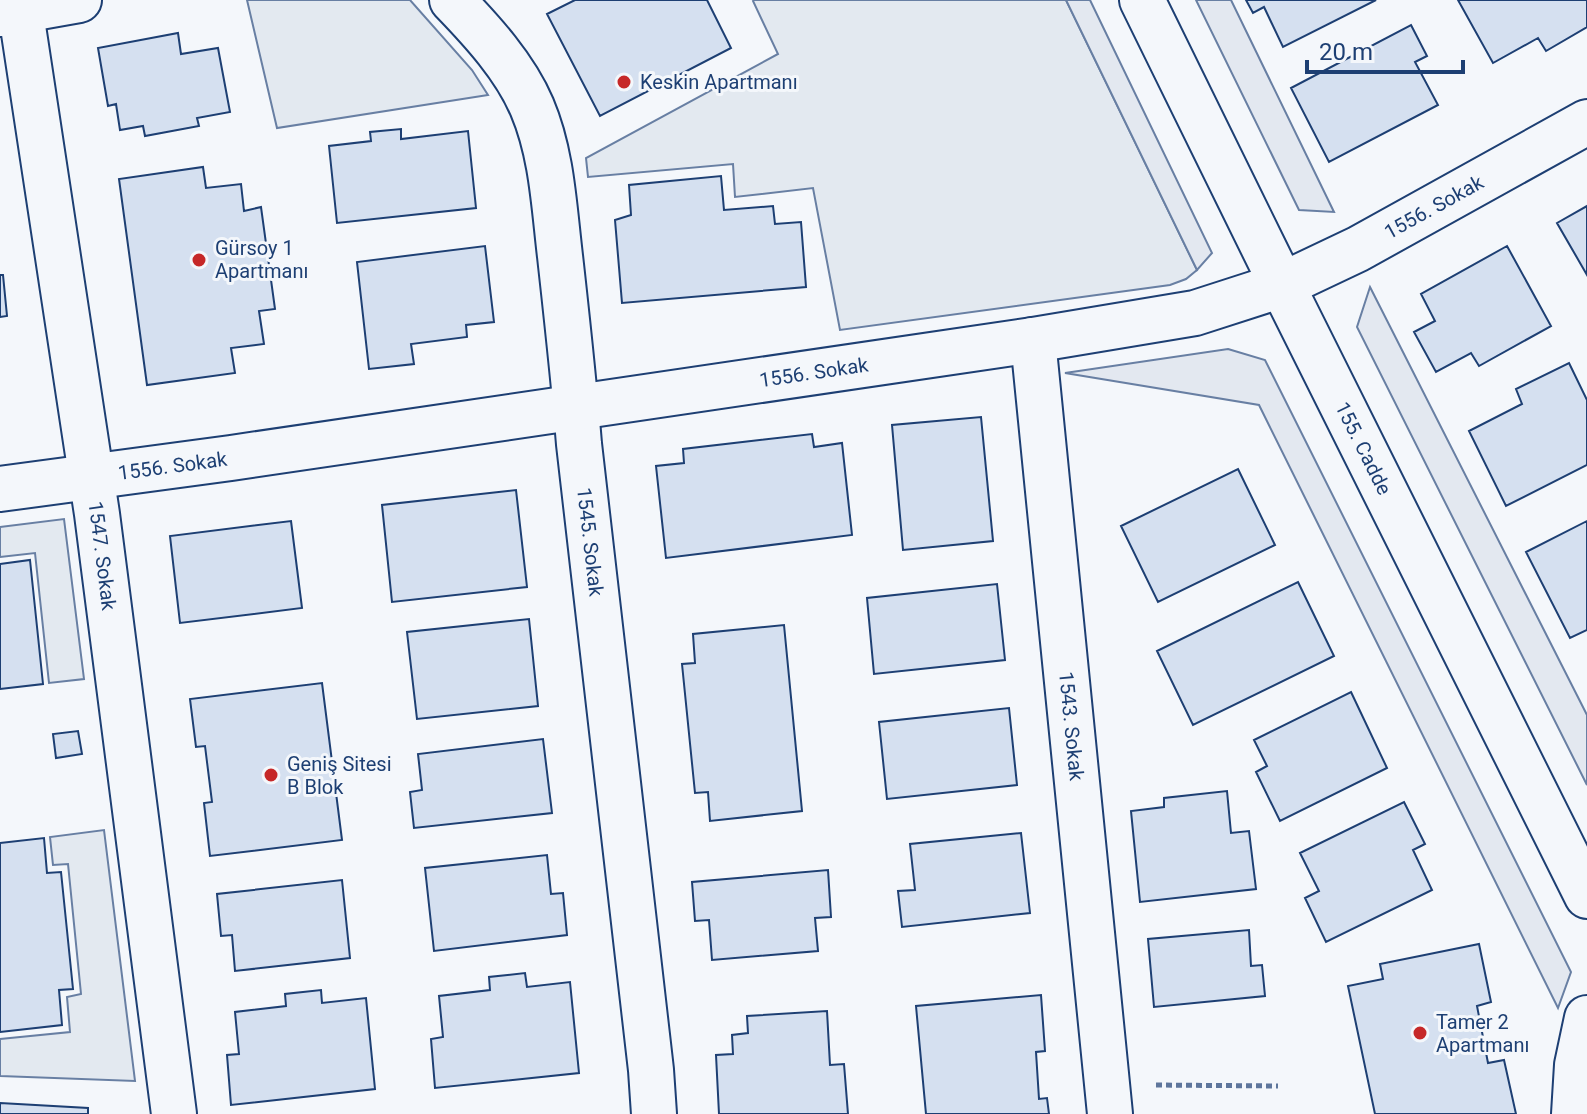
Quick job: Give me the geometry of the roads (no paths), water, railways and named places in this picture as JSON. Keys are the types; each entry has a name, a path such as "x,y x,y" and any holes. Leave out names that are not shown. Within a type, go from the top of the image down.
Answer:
{"street":[{"path":"13,8 79,0"},
{"name":"1545. Sokak","path":"452,0 514,73 531,104 543,136 551,175 654,1114"},
{"name":"155. Cadde","path":"1142,0 1587,896"},
{"name":"1547. Sokak","path":"13,8 91,477 174,1114"},
{"name":"1556. Sokak","path":"0,489 1033,340 1195,313 1282,285 1358,249 1587,122"},
{"name":"1543. Sokak","path":"1033,340 1108,1100"},
{"path":"1574,1114 1577,1065 1587,1018"}],"place":[{"name":"Keskin Apartmanı","path":"624,82"},
{"name":"Gürsoy 1 Apartmanı","path":"199,260"},
{"name":"Geniş Sitesi B Blok","path":"271,775"},
{"name":"Tamer 2 Apartmanı","path":"1420,1033"}]}
